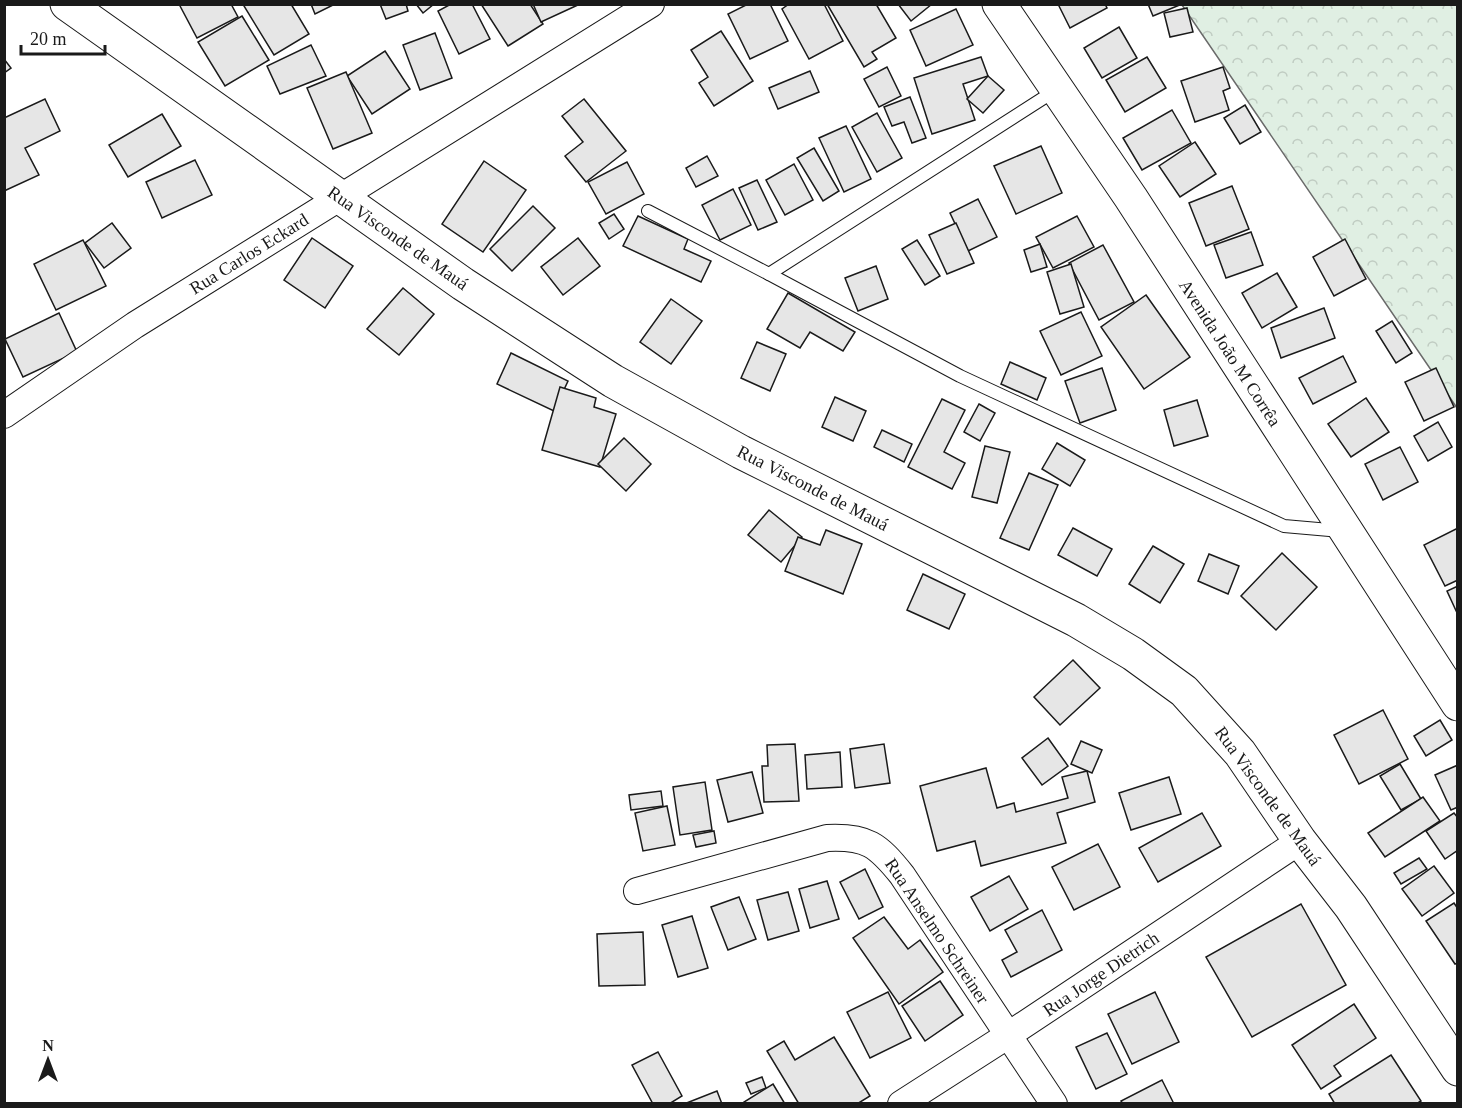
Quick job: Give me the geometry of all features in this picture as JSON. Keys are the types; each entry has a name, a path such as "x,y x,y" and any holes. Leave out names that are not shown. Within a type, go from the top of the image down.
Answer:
{"main road":[{"name":"Rua Visconde de Mauá","path":"67,4 463,284 613,381 741,452 1076,620 1133,654 1184,691 1240,753 1300,841 1351,907 1458,1069"},
{"name":"Avenida João M Corrêa","path":"999,4 1131,198 1458,704"}],"street":[{"name":"Rua Carlos Eckard","path":"4,415 135,325 651,4"},
{"name":"Rua Anselmo Schreiner","path":"637,891 827,838 850,837 867,842 882,851 902,875 1054,1104"},
{"name":"Rua Jorge Dietrich","path":"901,1104 1300,841"}],"lane":[{"path":"769,274 1057,89"},
{"path":"648,211 960,376 1284,526 1346,531"}],"green space":[{"path":"1182,5 1457,5 1457,408"}],"building":[{"path":"179,4 231,4 238,17 197,38"},
{"path":"247,4 291,4 309,34 274,55 244,6"},
{"path":"311,4 335,4 315,14"},
{"path":"380,4 406,4 408,11 386,19"},
{"path":"416,4 434,4 423,13"},
{"path":"451,4 472,4 490,39 459,54 438,11"},
{"path":"481,4 530,4 543,24 508,46"},
{"path":"533,4 580,4 541,22"},
{"path":"748,4 770,4 788,41 750,59 728,14"},
{"path":"789,4 824,4 843,41 809,59 782,9"},
{"path":"827,4 876,4 896,38 872,52 877,59 864,67"},
{"path":"898,4 932,4 911,21"},
{"path":"1058,4 1105,4 1107,8 1070,28"},
{"path":"1148,4 1182,4 1153,16"},
{"path":"1187,8 1193,32 1170,37 1164,13"},
{"path":"956,9 973,45 926,66 910,30"},
{"path":"242,16 269,60 225,86 198,42"},
{"path":"1119,27 1137,58 1102,78 1084,48"},
{"path":"721,31 753,81 714,106 699,83 708,77 691,50"},
{"path":"435,33 452,78 420,90 403,45"},
{"path":"311,45 326,76 280,94 267,66"},
{"path":"385,51 410,89 372,114 347,76"},
{"path":"981,57 988,76 963,84 975,120 932,134 914,78"},
{"path":"1147,57 1166,88 1125,112 1106,80"},
{"path":"4,59 11,68 4,73"},
{"path":"887,67 901,96 879,107 864,79"},
{"path":"1223,67 1230,88 1223,91 1229,110 1195,122 1181,81"},
{"path":"810,71 819,92 778,109 769,88"},
{"path":"346,72 372,133 333,149 307,88"},
{"path":"988,76 1004,90 983,113 967,99"},
{"path":"910,97 926,138 912,143 904,122 892,126 884,107"},
{"path":"45,99 60,131 25,148 39,175 4,191 4,118"},
{"path":"584,99 626,151 586,182 565,156 583,142 562,116"},
{"path":"1245,105 1261,132 1240,144 1224,118"},
{"path":"1172,110 1191,143 1142,170 1123,138"},
{"path":"877,113 902,158 877,172 852,127"},
{"path":"162,114 181,146 128,177 109,145"},
{"path":"846,126 871,179 844,192 819,138"},
{"path":"1195,142 1216,174 1180,197 1159,166"},
{"path":"1041,146 1062,193 1016,214 994,166"},
{"path":"814,148 839,191 823,201 797,158"},
{"path":"707,156 718,176 696,187 686,168"},
{"path":"195,160 212,195 162,218 146,182"},
{"path":"484,161 526,190 483,252 442,224"},
{"path":"627,162 644,194 606,214 588,182"},
{"path":"794,164 813,200 785,215 766,180"},
{"path":"757,180 777,222 758,230 739,188"},
{"path":"1232,186 1249,229 1206,246 1189,203"},
{"path":"733,189 751,225 720,240 702,205"},
{"path":"978,199 997,237 968,251 950,213"},
{"path":"533,206 555,228 512,271 490,249"},
{"path":"614,214 624,229 609,239 599,223"},
{"path":"638,216 688,239 684,249 711,261 701,282 623,246"},
{"path":"1077,216 1094,247 1053,268 1036,237"},
{"path":"112,223 131,248 104,268 85,243"},
{"path":"956,223 974,263 947,274 929,235"},
{"path":"1251,232 1263,265 1226,278 1214,245"},
{"path":"312,238 353,266 325,308 284,280"},
{"path":"578,238 600,266 563,295 541,267"},
{"path":"1345,239 1366,279 1334,296 1313,257"},
{"path":"83,240 106,286 56,310 34,264"},
{"path":"917,240 940,276 925,285 902,249"},
{"path":"1040,244 1047,267 1031,272 1024,250"},
{"path":"1103,245 1134,302 1099,320 1069,263"},
{"path":"1071,264 1084,307 1060,314 1047,272"},
{"path":"876,266 888,299 858,311 845,278"},
{"path":"1277,273 1297,307 1262,328 1242,293"},
{"path":"403,288 434,314 399,355 367,329"},
{"path":"788,293 855,332 843,351 810,332 800,348 767,329"},
{"path":"1146,295 1190,357 1144,389 1101,327"},
{"path":"671,299 702,321 671,364 640,342"},
{"path":"1324,308 1335,338 1281,358 1271,328"},
{"path":"1081,312 1102,356 1061,375 1040,331"},
{"path":"59,313 77,352 23,377 5,339"},
{"path":"1392,321 1412,353 1396,363 1376,331"},
{"path":"757,342 786,354 770,391 741,378"},
{"path":"511,353 568,381 554,411 497,384"},
{"path":"1343,356 1356,382 1313,404 1299,378"},
{"path":"1010,362 1046,378 1037,400 1001,384"},
{"path":"1102,368 1116,410 1080,423 1065,381"},
{"path":"1436,368 1454,407 1424,421 1405,382"},
{"path":"560,387 596,398 594,407 616,414 600,467 542,450"},
{"path":"835,397 866,411 853,441 822,427"},
{"path":"1366,398 1389,432 1351,457 1328,424"},
{"path":"942,399 965,410 944,452 965,463 952,489 908,467"},
{"path":"1197,400 1208,436 1174,446 1164,410"},
{"path":"979,404 995,413 980,441 964,432"},
{"path":"1438,422 1452,447 1428,461 1414,436"},
{"path":"882,430 912,444 904,462 874,447"},
{"path":"624,438 651,464 626,491 598,464"},
{"path":"1057,443 1085,460 1070,486 1042,469"},
{"path":"985,446 1010,452 997,503 972,497"},
{"path":"1400,447 1418,482 1383,500 1365,464"},
{"path":"1029,473 1058,485 1029,550 1000,538"},
{"path":"769,510 802,537 781,562 748,535"},
{"path":"1073,528 1112,549 1097,576 1058,555"},
{"path":"1458,528 1458,580 1445,586 1424,545"},
{"path":"826,530 862,544 843,594 785,571 798,537 820,545"},
{"path":"1153,546 1184,564 1160,603 1129,584"},
{"path":"1282,553 1317,587 1276,630 1241,596"},
{"path":"1209,554 1239,566 1228,594 1198,581"},
{"path":"923,574 965,594 949,629 907,610"},
{"path":"1458,586 1458,615 1447,591"},
{"path":"1073,660 1100,688 1060,725 1034,697"},
{"path":"1383,710 1408,759 1359,784 1334,735"},
{"path":"1440,720 1452,740 1426,756 1414,736"},
{"path":"1048,738 1068,766 1042,785 1022,758"},
{"path":"1081,741 1102,750 1092,773 1071,764"},
{"path":"795,744 799,801 764,802 762,766 768,766 767,745"},
{"path":"884,744 890,783 855,788 850,749"},
{"path":"840,752 842,787 807,789 805,755"},
{"path":"1400,764 1421,799 1401,810 1380,776"},
{"path":"1458,765 1458,807 1451,810 1435,775"},
{"path":"986,768 997,808 1014,803 1016,812 1068,798 1062,777 1087,771 1095,802 1057,813 1066,843 981,866 975,841 937,851 920,786"},
{"path":"752,772 763,813 728,822 717,780"},
{"path":"1169,777 1181,814 1131,830 1119,793"},
{"path":"705,782 712,830 680,835 673,787"},
{"path":"661,791 663,806 631,810 629,795"},
{"path":"1423,797 1440,821 1385,857 1368,833"},
{"path":"667,806 675,845 643,851 635,813"},
{"path":"1202,813 1221,846 1158,882 1139,848"},
{"path":"1454,813 1458,818 1458,850 1445,859 1426,831"},
{"path":"714,831 716,843 696,847 693,835"},
{"path":"1098,844 1120,887 1074,910 1052,867"},
{"path":"1419,858 1427,869 1401,884 1394,873"},
{"path":"1434,866 1454,893 1422,916 1402,889"},
{"path":"865,869 883,907 859,919 840,882"},
{"path":"1009,876 1028,909 990,931 971,897"},
{"path":"827,881 839,919 810,928 799,889"},
{"path":"788,892 799,931 768,940 757,900"},
{"path":"739,897 756,939 728,950 711,907"},
{"path":"1454,903 1458,909 1458,963 1455,964 1426,921"},
{"path":"1301,904 1346,985 1252,1037 1206,957"},
{"path":"1042,910 1062,950 1011,977 1002,960 1017,952 1005,930"},
{"path":"692,916 708,968 678,977 662,925"},
{"path":"884,917 908,949 920,940 943,972 899,1004 853,938"},
{"path":"643,932 645,985 599,986 597,934"},
{"path":"940,981 963,1015 925,1041 902,1006"},
{"path":"888,992 911,1038 870,1058 847,1012"},
{"path":"1155,992 1179,1042 1132,1064 1108,1014"},
{"path":"1354,1004 1376,1038 1334,1066 1341,1076 1321,1089 1292,1045"},
{"path":"1107,1033 1127,1074 1096,1089 1076,1047"},
{"path":"834,1037 870,1096 857,1104 799,1104 767,1051 784,1041 795,1060"},
{"path":"658,1052 682,1096 669,1104 653,1104 632,1065"},
{"path":"1391,1055 1421,1101 1416,1104 1335,1104 1329,1094"},
{"path":"762,1077 766,1088 751,1094 746,1083"},
{"path":"1162,1080 1174,1104 1123,1104 1121,1101"},
{"path":"773,1084 785,1104 745,1104 744,1102"},
{"path":"717,1091 722,1104 684,1104"}]}
